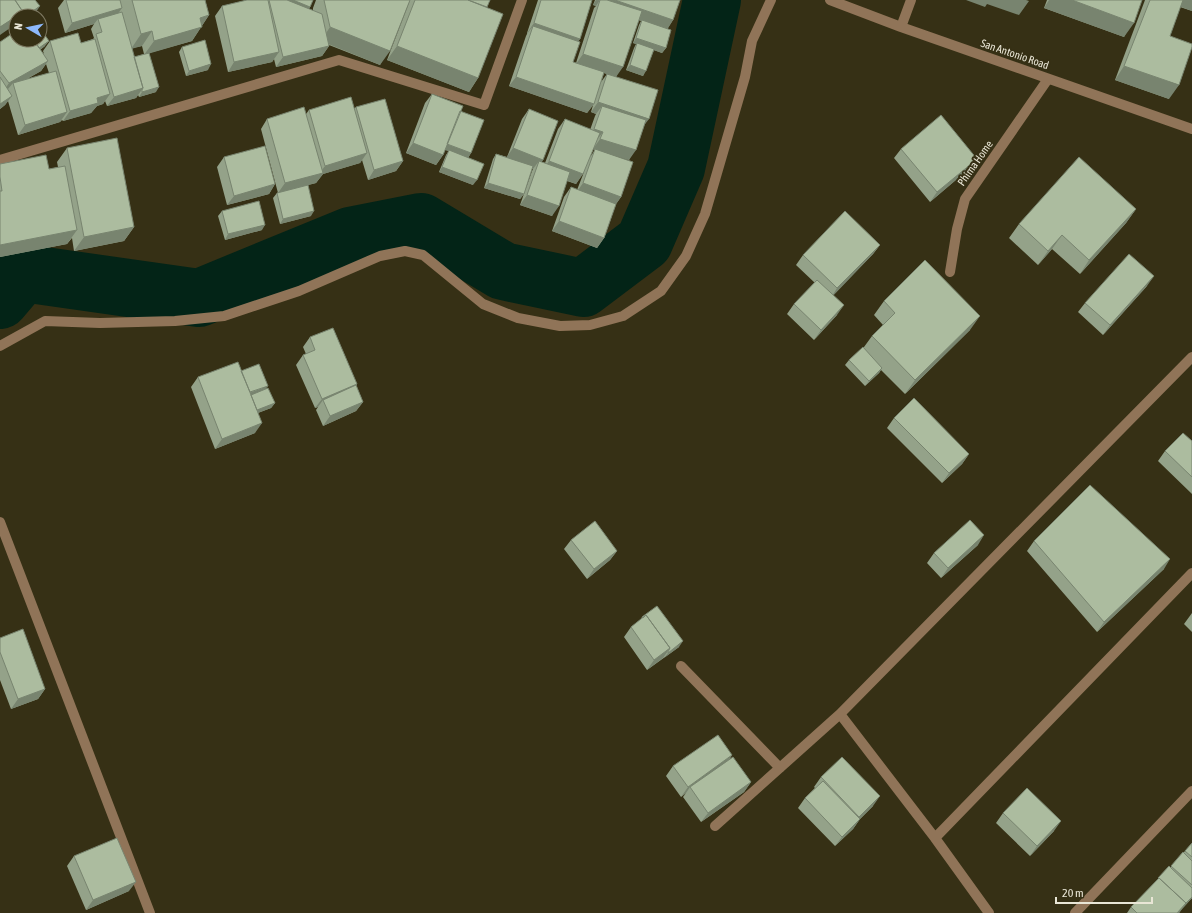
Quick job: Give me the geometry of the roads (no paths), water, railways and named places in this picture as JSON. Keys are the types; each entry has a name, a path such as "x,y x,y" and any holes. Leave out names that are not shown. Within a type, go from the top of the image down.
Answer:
{"street":[{"path":"0,160 339,60 484,105 522,0"},
{"path":"0,346 45,321 100,323 168,321 224,316 299,292 380,256 405,251 423,255 483,304 518,318 560,326 590,324 623,316 661,291 686,256 705,214 745,77 752,41 771,0"},
{"name":"San Antonio Road","path":"830,0 901,27 1192,130"},
{"path":"901,27 911,0"},
{"name":"Phima Home","path":"950,272 957,229 965,199 1048,79"},
{"path":"715,826 840,714 1192,357"},
{"path":"0,522 150,913"},
{"path":"935,838 1192,572"},
{"path":"682,666 780,768"},
{"path":"840,714 935,838 989,913"},
{"path":"1075,913 1192,791"}],"waterway":[{"path":"0,300 23,273 199,298 350,236 421,222 503,271 583,288 644,242 676,168 712,0"}]}
